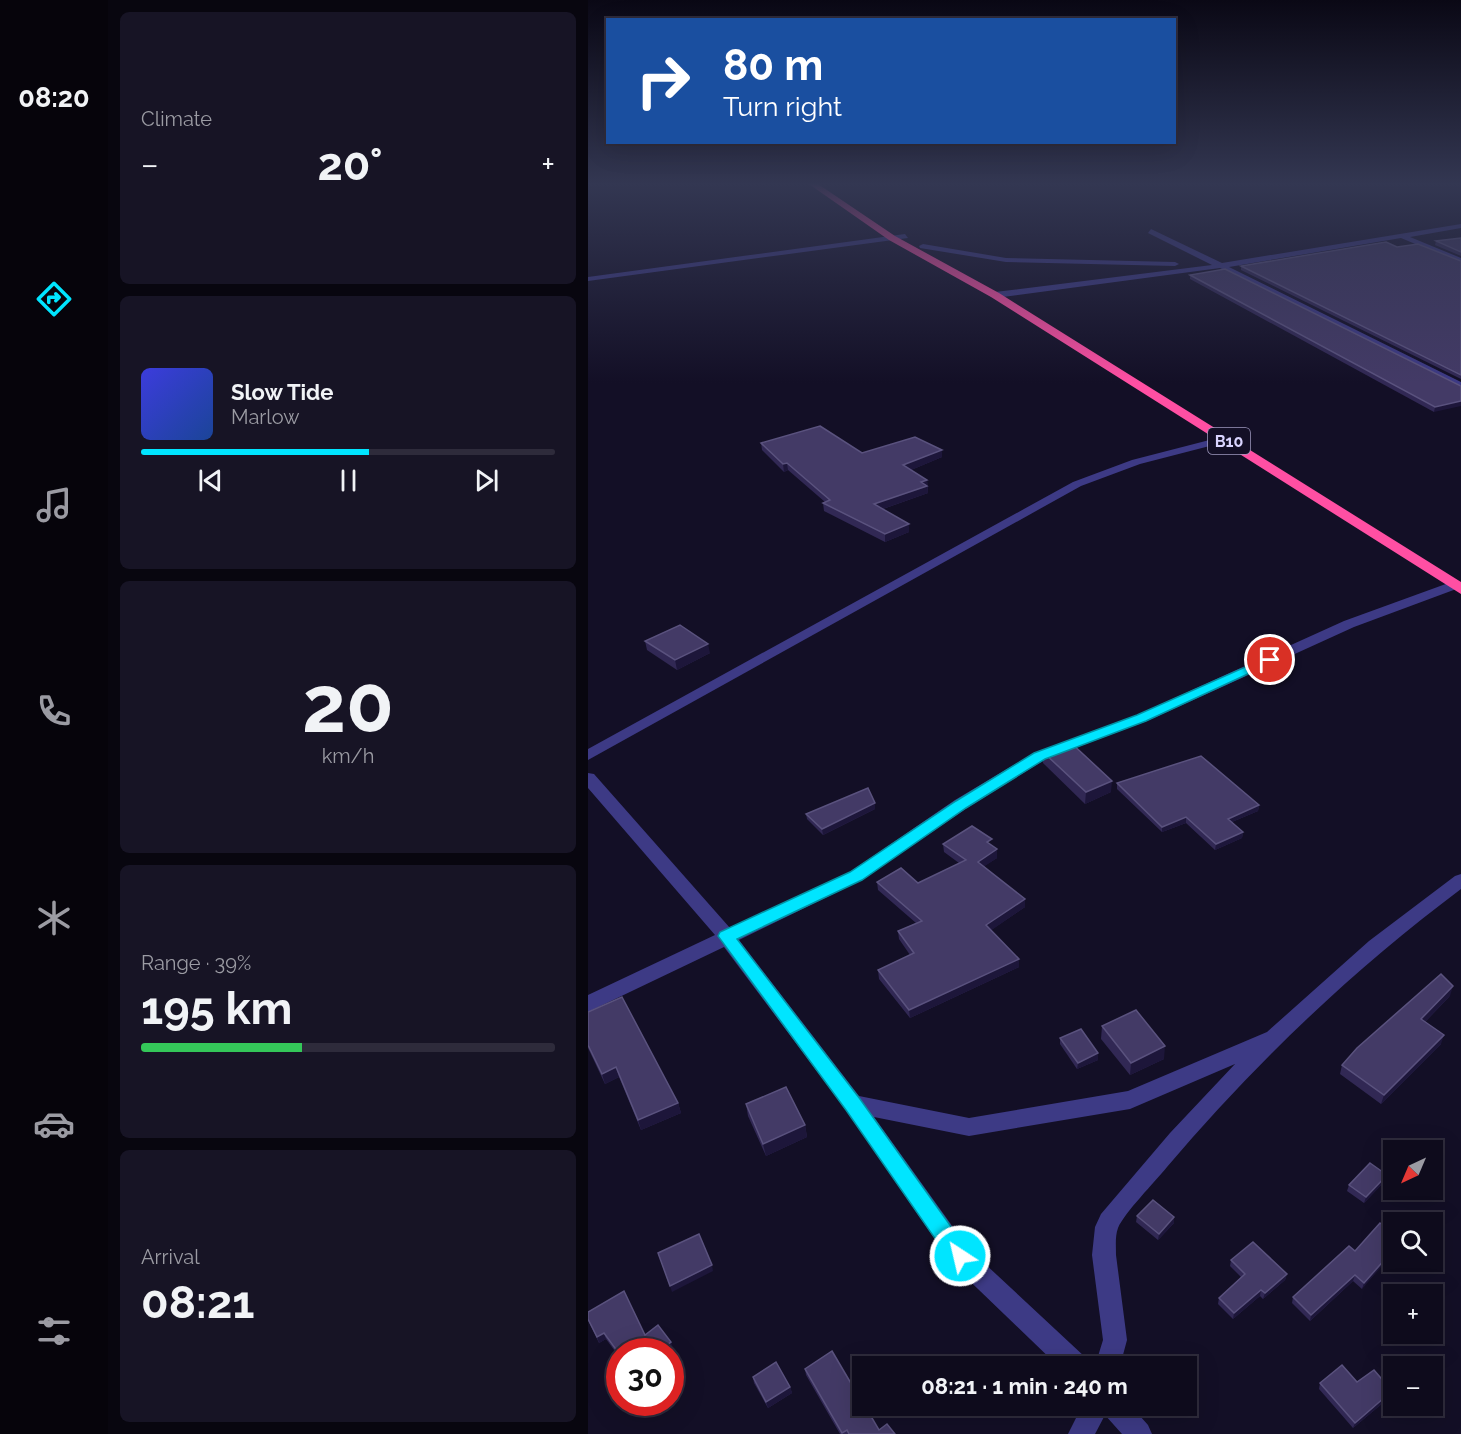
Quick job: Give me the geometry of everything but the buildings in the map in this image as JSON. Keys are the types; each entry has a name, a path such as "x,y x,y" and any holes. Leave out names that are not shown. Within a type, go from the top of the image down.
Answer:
{"highway":[{"name":"B10","path":"912,249 995,295 1458,587"},
{"name":"B10","path":"928,249 959,268 995,295"}],"street":[{"path":"588,279 811,249"},
{"path":"943,249 1025,261 1220,266"},
{"path":"1186,249 1461,386"},
{"path":"995,295 1220,266 1319,249"},
{"path":"1433,249 1461,261"},
{"path":"588,755 1077,484 1136,462 1225,439"},
{"path":"588,1004 726,936 856,876 961,804 1040,756 1142,718 1350,624 1458,587"},
{"path":"588,778 726,936 853,1104 960,1256 1065,1356"},
{"path":"1111,1356 1115,1341 1106,1262 1105,1239 1108,1224 1166,1152 1274,1038 1406,919 1461,880"},
{"path":"853,1104 969,1128 1130,1100 1274,1038"},
{"path":"1081,1434 1091,1416"},
{"path":"1123,1416 1139,1434"}],"route":[{"path":"960,1256 853,1104 726,936 856,876 961,804 1040,756 1142,718 1270,660"}]}
